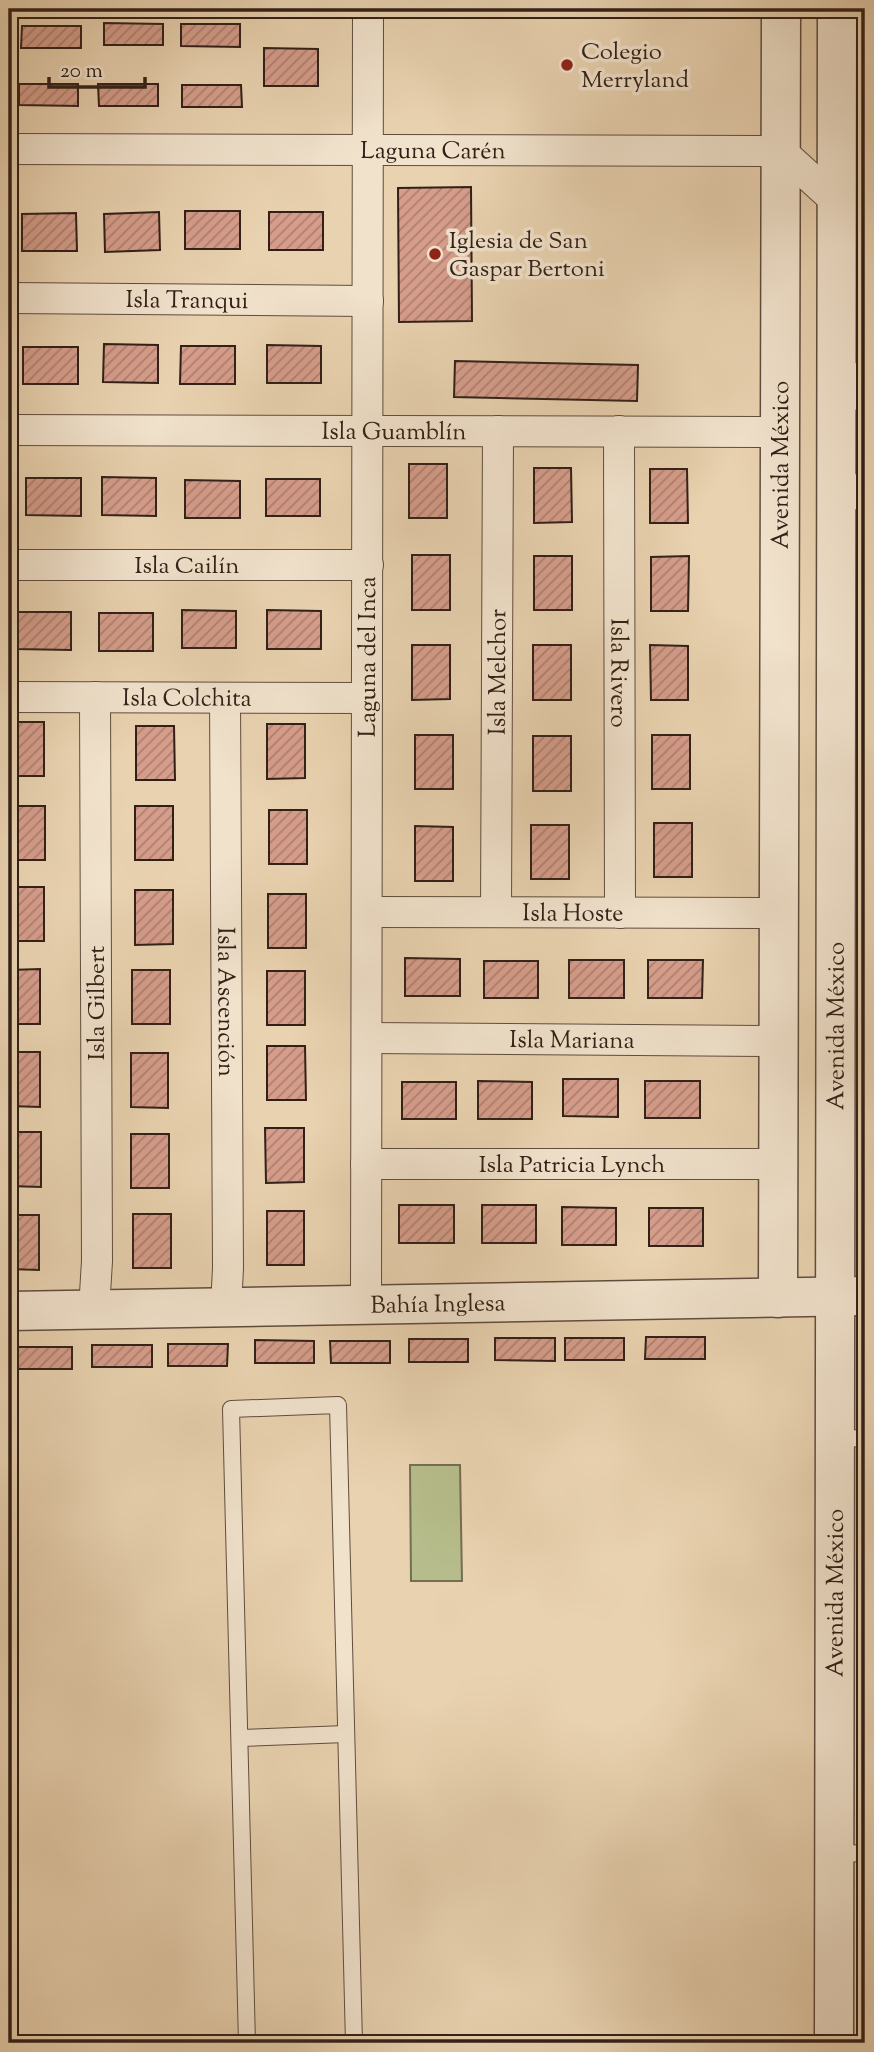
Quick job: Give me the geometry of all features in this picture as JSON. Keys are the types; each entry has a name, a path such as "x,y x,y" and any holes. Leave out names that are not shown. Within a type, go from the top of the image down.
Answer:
{"street":[{"name":"Laguna del Inca","path":"366,1305 368,9"},
{"name":"Avenida México","path":"778,1298 781,9"},
{"name":"Avenida México","path":"834,2043 850,1854 850,1296 837,684 850,495 836,363 837,9"},
{"name":"Laguna Carén","path":"9,149 781,151"},
{"path":"781,151 837,202"},
{"name":"Isla Tranqui","path":"9,298 368,301"},
{"path":"836,363 865,398"},
{"name":"Isla Guamblín","path":"9,430 780,432"},
{"name":"Isla Melchor","path":"496,912 498,431"},
{"name":"Isla Rivero","path":"619,431 620,913"},
{"name":"Isla Cailín","path":"9,565 368,565"},
{"path":"779,678 806,690 822,690 837,684"},
{"name":"Isla Colchita","path":"9,696 367,698"},
{"name":"Isla Gilbert","path":"94,1310 97,1261 95,697"},
{"name":"Isla Ascención","path":"225,698 226,1307"},
{"name":"Isla Hoste","path":"367,912 779,913"},
{"name":"Isla Mariana","path":"367,1038 778,1041"},
{"name":"Isla Patricia Lynch","path":"366,1164 778,1164"},
{"name":"Bahía Inglesa","path":"9,1311 850,1296"}],"lane":[{"path":"247,2043 231,1409 338,1405 354,2043"},
{"path":"240,1738 346,1734"}],"green space":[{"path":"410,1465 460,1465 462,1581 411,1581"}],"building":[{"path":"104,23 163,24 163,45 104,45"},
{"path":"181,24 240,24 240,47 181,46"},
{"path":"22,26 81,26 81,48 21,48"},
{"path":"264,48 318,49 318,86 264,86"},
{"path":"19,84 78,84 78,106 19,105"},
{"path":"98,84 158,84 158,106 99,106"},
{"path":"182,85 241,85 242,107 182,107"},
{"name":"Iglesia de San Gaspar Bertoni","path":"471,187 472,321 399,322 398,188"},
{"path":"185,211 240,211 240,249 185,249"},
{"path":"159,212 160,250 105,252 104,214"},
{"path":"269,212 323,212 323,250 269,250"},
{"path":"76,213 77,251 22,251 22,214"},
{"path":"104,344 158,345 158,383 103,382"},
{"path":"267,345 321,346 321,383 267,383"},
{"path":"181,346 235,346 235,384 180,384"},
{"path":"23,347 78,347 78,384 23,384"},
{"path":"455,361 638,365 637,401 454,397"},
{"path":"409,464 447,464 447,518 409,518"},
{"path":"534,468 571,468 572,522 534,523"},
{"path":"650,469 687,469 688,523 650,523"},
{"path":"102,477 156,478 156,516 102,515"},
{"path":"26,478 81,478 81,516 26,515"},
{"path":"266,479 320,479 320,516 266,516"},
{"path":"185,480 240,481 240,518 185,518"},
{"path":"412,555 450,555 450,610 412,610"},
{"path":"534,556 572,556 572,610 534,610"},
{"path":"689,556 688,611 651,611 651,557"},
{"path":"182,610 236,611 236,648 182,648"},
{"path":"267,610 321,611 321,649 267,649"},
{"path":"16,612 71,612 71,650 16,649"},
{"path":"99,613 153,613 153,651 99,651"},
{"path":"412,645 450,645 450,699 412,700"},
{"path":"533,645 571,645 571,700 533,700"},
{"path":"650,645 688,646 688,700 651,700"},
{"path":"9,722 44,722 44,776 9,776"},
{"path":"267,724 305,724 305,778 267,779"},
{"path":"136,726 174,726 175,780 136,780"},
{"path":"415,735 453,735 453,789 415,789"},
{"path":"652,735 690,735 690,789 652,789"},
{"path":"533,736 571,736 571,791 533,791"},
{"path":"9,806 45,806 45,860 9,860"},
{"path":"135,806 173,806 173,860 135,860"},
{"path":"269,810 307,810 307,864 269,864"},
{"path":"654,823 692,823 692,877 654,877"},
{"path":"531,825 569,825 569,879 531,879"},
{"path":"415,826 453,827 453,881 415,881"},
{"path":"9,887 44,887 44,941 9,941"},
{"path":"135,890 173,890 173,944 135,945"},
{"path":"268,894 306,894 306,948 268,948"},
{"path":"405,958 460,959 460,996 405,996"},
{"path":"569,960 624,960 624,998 569,998"},
{"path":"648,960 703,960 702,998 648,998"},
{"path":"484,961 538,961 538,998 484,998"},
{"path":"40,969 40,1024 9,1024 9,970"},
{"path":"132,970 170,970 170,1024 132,1024"},
{"path":"267,971 305,971 305,1025 267,1025"},
{"path":"267,1046 305,1046 306,1100 267,1100"},
{"path":"9,1052 40,1052 40,1107 9,1106"},
{"path":"131,1053 168,1053 168,1108 131,1107"},
{"path":"563,1079 618,1079 618,1117 563,1116"},
{"path":"478,1081 532,1082 532,1119 478,1119"},
{"path":"645,1081 700,1081 700,1118 645,1118"},
{"path":"402,1082 456,1082 456,1119 402,1119"},
{"path":"265,1128 304,1128 304,1182 266,1183"},
{"path":"9,1132 41,1132 41,1187 9,1186"},
{"path":"131,1134 169,1134 169,1188 131,1188"},
{"path":"399,1205 454,1205 454,1243 399,1243"},
{"path":"482,1205 536,1205 536,1243 482,1243"},
{"path":"562,1207 616,1208 616,1245 562,1245"},
{"path":"649,1208 703,1208 703,1246 649,1246"},
{"path":"267,1211 304,1211 304,1265 267,1265"},
{"path":"133,1214 171,1214 171,1268 133,1268"},
{"path":"9,1215 39,1215 39,1270 9,1269"},
{"path":"646,1337 705,1337 705,1359 645,1359"},
{"path":"495,1338 555,1338 555,1361 495,1360"},
{"path":"565,1338 624,1338 624,1360 565,1360"},
{"path":"409,1339 468,1339 468,1362 409,1362"},
{"path":"255,1340 314,1341 314,1363 255,1363"},
{"path":"330,1341 390,1341 390,1363 331,1363"},
{"path":"168,1344 228,1344 227,1366 168,1366"},
{"path":"92,1345 152,1345 152,1367 92,1367"},
{"path":"13,1347 72,1347 72,1369 13,1369"}],"place":[{"name":"Colegio Merryland","path":"567,65"},
{"name":"Iglesia de San Gaspar Bertoni","path":"435,254"}]}
